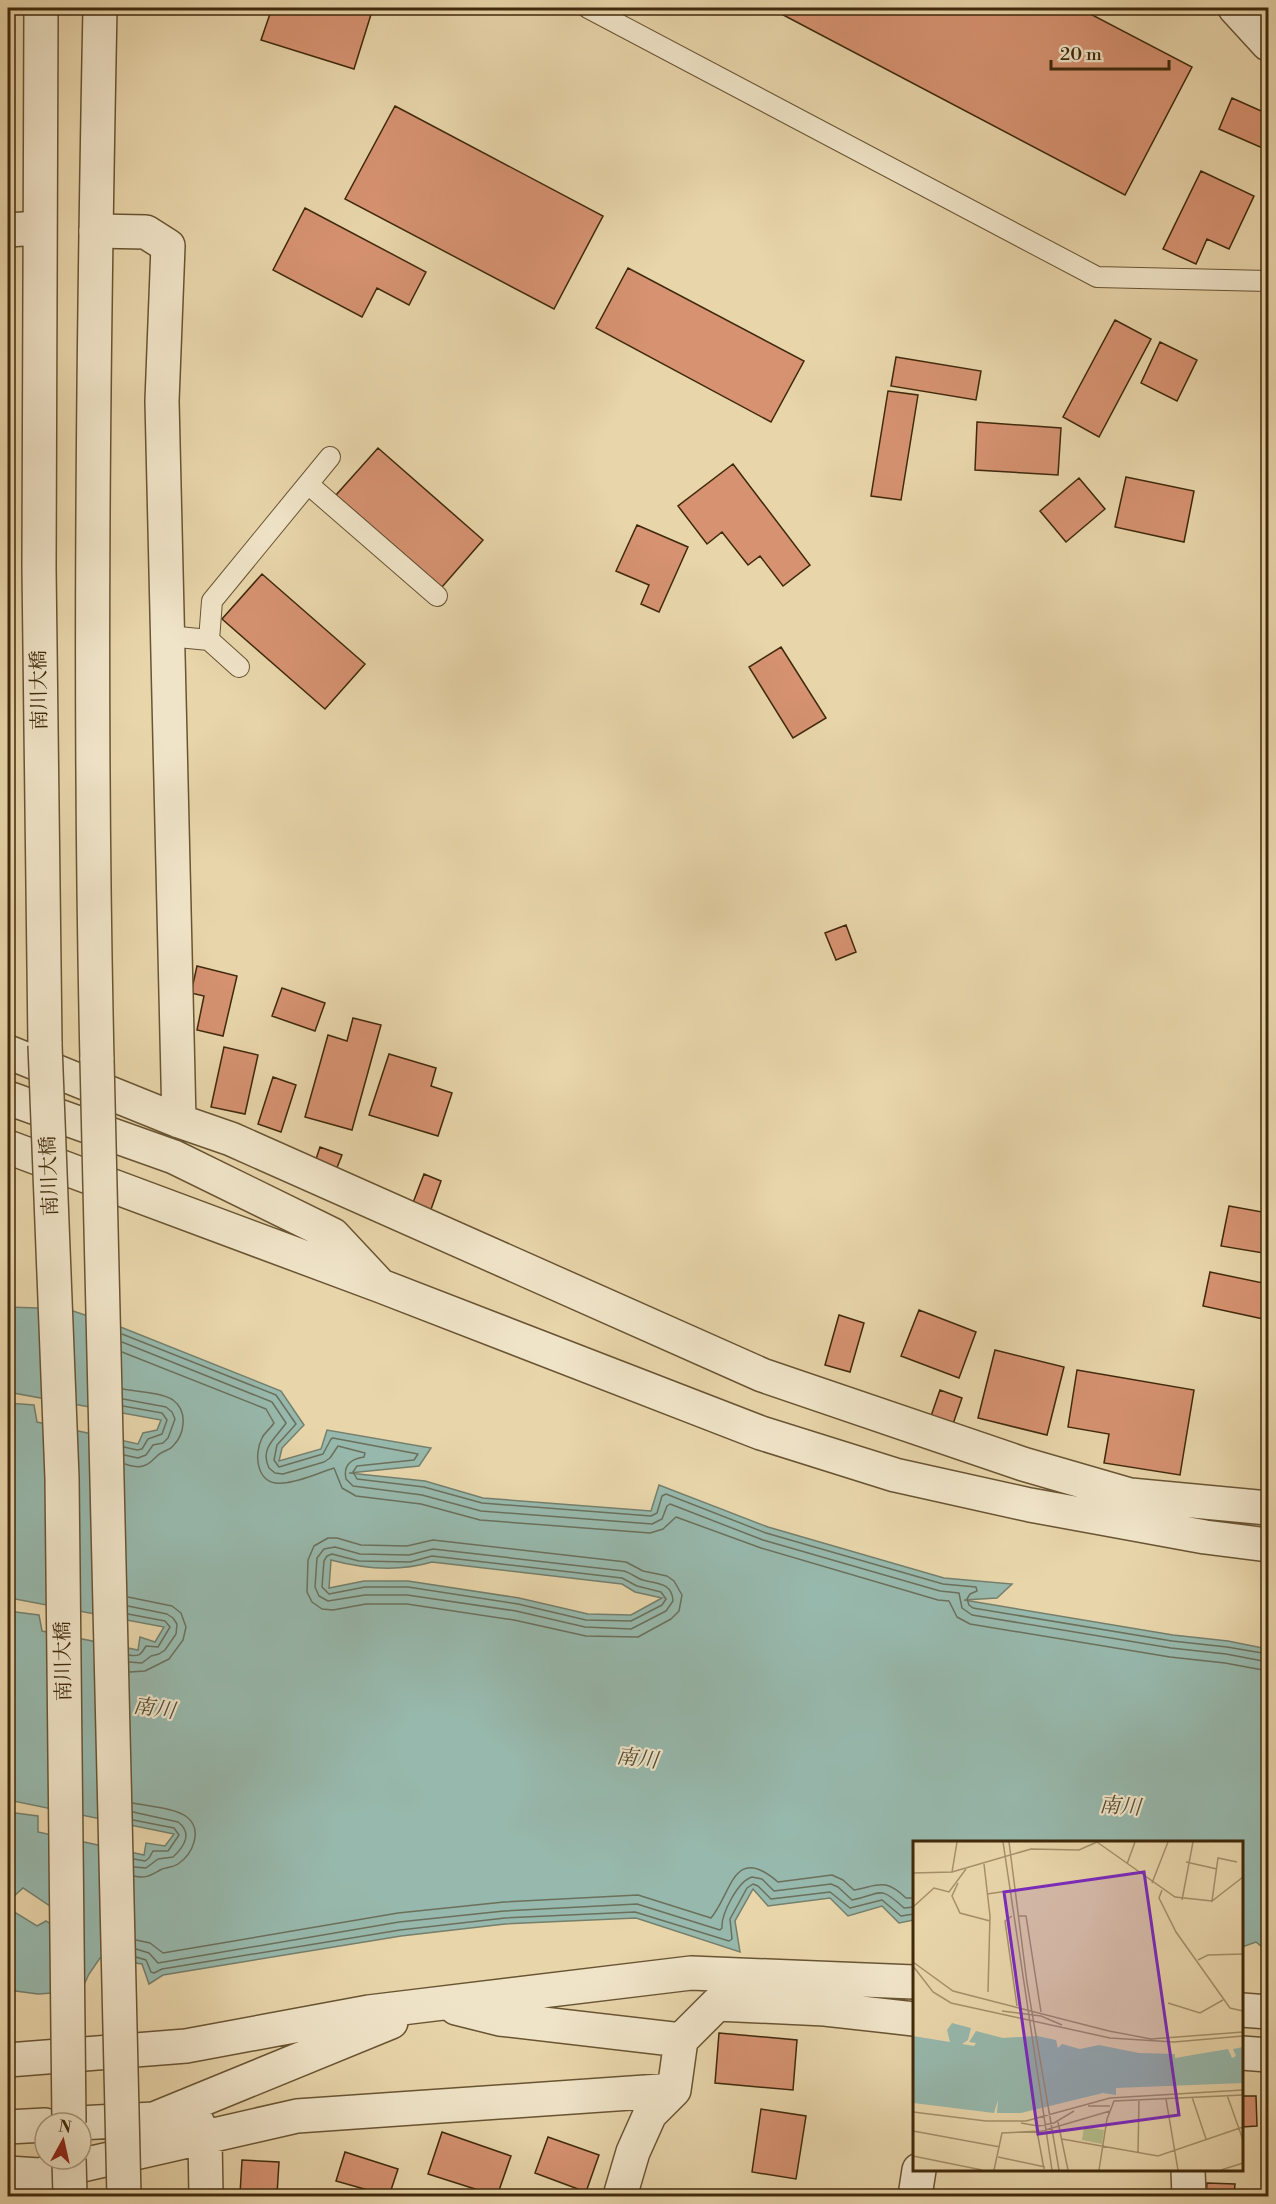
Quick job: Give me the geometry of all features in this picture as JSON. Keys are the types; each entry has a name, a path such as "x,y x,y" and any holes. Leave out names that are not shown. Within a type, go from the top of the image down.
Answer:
{"street":[{"name":"南川大橋","path":"41,8 23,229 39,568 45,1045 62,1478 69,2111"},
{"path":"100,8 91,605 92,844 124,2196"},
{"path":"1235,8 1269,44"},
{"path":"96,231 146,232 168,246 162,401 179,1121"},
{"path":"8,1052 179,1121 231,1139 762,1375 1023,1464 1130,1495 1269,1508"},
{"path":"8,1098 174,1156 333,1235 381,1286"},
{"path":"8,1147 381,1286 761,1433 895,1475 1030,1505 1269,1545"},
{"path":"8,2060 186,2046 369,2012 691,1972 913,1982"},
{"path":"93,2122 154,2119 437,2003 500,2019 681,2040"},
{"path":"620,2196 633,2152 650,2114 674,2090 681,2040 717,2004 825,2009 913,2019"},
{"path":"1243,2010 1269,2012"},
{"path":"1243,2053 1269,2055"},
{"path":"8,2173 39,2175 297,2116 674,2090"},
{"path":"189,2104 205,2138 206,2196"},
{"path":"8,2127 33,2126"},
{"path":"69,2171 70,2196"},
{"path":"915,2196 919,2171"},
{"path":"1188,2171 1189,2196"}],"lane":[{"path":"588,8 1097,277 1269,281"},
{"path":"209,640 212,601 330,457"},
{"path":"308,484 437,596"},
{"path":"168,636 209,640 239,667"}],"water":[{"name":"南川","path":"8,1307 67,1309 118,1326 281,1391 304,1425 282,1448 279,1461 321,1449 327,1430 431,1448 419,1466 349,1473 425,1481 483,1498 651,1511 659,1485 768,1527 944,1578 1012,1584 997,1598 964,1600 1268,1649 1268,1952 1256,1942 1243,1947 1243,1841 913,1841 913,1920 899,1923 882,1906 848,1916 830,1898 768,1906 753,1889 735,1921 740,1952 636,1918 505,1924 401,1936 163,1975 149,1984 142,1964 100,1958 81,1991 38,1994 8,1990 8,1908 37,1926 46,1921 61,1931 75,1923 23,1888 13,1897 8,1892 8,1812 38,1816 38,1832 144,1855 146,1843 165,1846 174,1834 8,1800 8,1611 39,1615 42,1631 138,1650 140,1637 155,1642 164,1627 10,1598 8,1602 8,1403 34,1405 37,1422 138,1444 143,1433 157,1430 161,1420 8,1392","holes":["331,1560 368,1567 407,1567 432,1562 622,1584 635,1592 662,1598 631,1615 588,1614 519,1598 408,1581 364,1581 329,1588"]}],"building":[{"path":"272,8 373,8 354,69 261,40"},
{"path":"770,8 1079,8 1192,67 1125,195"},
{"path":"1232,98 1268,114 1267,150 1219,129"},
{"path":"395,106 603,216 554,309 345,199"},
{"path":"1201,171 1254,196 1229,249 1207,239 1196,264 1163,249"},
{"path":"305,208 426,272 409,305 377,288 362,317 273,270"},
{"path":"628,268 804,361 771,422 596,328"},
{"path":"1115,320 1151,339 1099,437 1063,417"},
{"path":"1160,342 1197,360 1177,401 1141,383"},
{"path":"896,357 981,371 976,400 891,386"},
{"path":"888,391 918,395 901,500 871,496"},
{"path":"977,422 1061,428 1058,475 975,470"},
{"path":"378,448 483,540 442,587 336,495"},
{"path":"733,464 810,565 783,586 760,556 748,565 722,532 707,544 678,506"},
{"path":"1126,477 1194,491 1184,542 1115,527"},
{"path":"1079,478 1105,509 1066,542 1040,511"},
{"path":"637,525 688,547 659,612 641,604 649,585 616,571"},
{"path":"262,574 365,664 325,709 222,619"},
{"path":"781,647 826,718 793,738 749,667"},
{"path":"846,925 856,952 836,960 825,933"},
{"path":"197,966 237,976 223,1036 197,1030 204,996 191,993"},
{"path":"282,988 325,1003 315,1031 272,1016"},
{"path":"353,1018 381,1025 352,1130 305,1117 328,1035 347,1041"},
{"path":"224,1047 258,1055 245,1114 211,1107"},
{"path":"389,1054 436,1068 431,1086 452,1093 438,1136 369,1115"},
{"path":"273,1077 296,1085 281,1132 258,1124"},
{"path":"320,1147 342,1155 336,1170 315,1162"},
{"path":"424,1174 441,1181 429,1215 411,1208"},
{"path":"1229,1206 1268,1213 1263,1253 1221,1246"},
{"path":"1210,1272 1268,1284 1268,1320 1203,1306"},
{"path":"919,1310 976,1332 959,1378 901,1356"},
{"path":"839,1315 864,1323 850,1372 825,1365"},
{"path":"995,1350 1064,1367 1047,1435 978,1418"},
{"path":"1077,1370 1194,1390 1180,1475 1104,1463 1109,1434 1068,1427"},
{"path":"940,1390 962,1398 953,1424 931,1416"},
{"path":"719,2033 797,2040 793,2090 715,2083"},
{"path":"1243,2096 1256,2096 1257,2126 1243,2127"},
{"path":"761,2109 806,2116 796,2179 752,2172"},
{"path":"442,2132 511,2156 497,2196 428,2174"},
{"path":"548,2137 599,2155 586,2192 535,2173"},
{"path":"345,2152 398,2169 389,2196 336,2181"},
{"path":"242,2160 279,2162 277,2195 240,2194"},
{"path":"1207,2183 1235,2184 1234,2196 1206,2196"}]}
